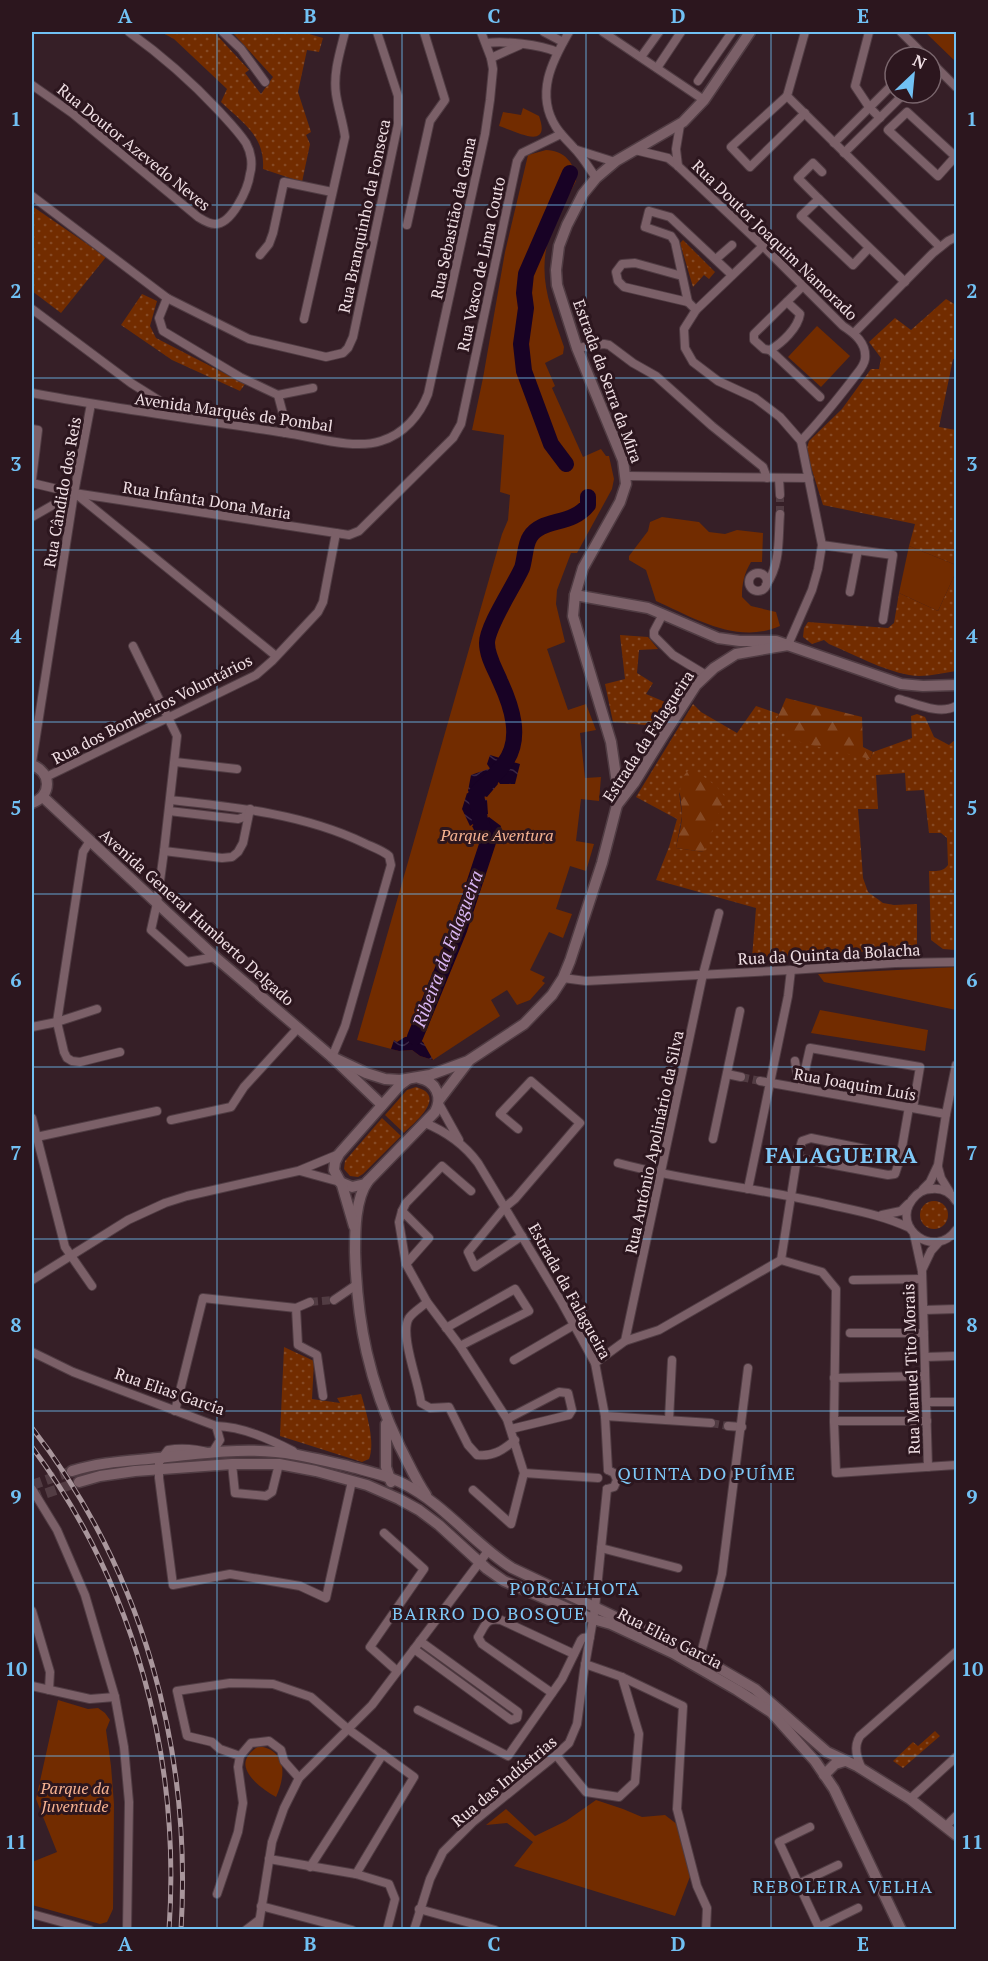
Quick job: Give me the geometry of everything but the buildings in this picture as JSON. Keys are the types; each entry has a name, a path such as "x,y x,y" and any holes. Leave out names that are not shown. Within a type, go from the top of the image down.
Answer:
{"street":[{"name":"Rua Doutor Azevedo Neves","path":"32,85 72,113 198,217 206,222 222,222 232,213 250,175 251,157 246,144 185,75 129,32"},
{"path":"223,32 241,49 265,82"},
{"path":"304,319 345,136 336,94 336,72 345,32"},
{"name":"Rua Branquinho da Fonseca","path":"166,298 249,339 326,357 333,357 348,348 353,337 398,124 398,96 377,32"},
{"path":"407,225 430,122 445,100 424,32"},
{"name":"Rua Sebastião da Gama","path":"421,409 432,381 484,134 493,80 491,58 481,32"},
{"path":"544,32 563,42"},
{"path":"569,32 549,71 546,87 551,117 561,134 596,178"},
{"path":"603,32 704,100"},
{"path":"641,57 659,32"},
{"path":"657,68 681,32"},
{"path":"698,81 732,32"},
{"name":"Estrada da Serra da Mira","path":"617,805 611,742 573,616 575,595 583,568 624,493 626,476 618,445 577,348 557,285 557,255 567,225 583,194 596,178 615,162 680,125 704,100 750,32"},
{"path":"805,32 787,96 731,147 750,167 805,113"},
{"path":"868,32 855,86 879,118"},
{"path":"902,32 913,45"},
{"path":"486,43 540,46 557,52"},
{"path":"491,58 520,45"},
{"path":"716,54 728,63"},
{"path":"943,74 957,87"},
{"path":"834,142 883,94"},
{"path":"787,96 940,247"},
{"path":"844,153 892,105"},
{"path":"901,105 956,157 938,176 888,130 907,112"},
{"name":"Rua Doutor Joaquim Namorado","path":"678,166 676,149 680,125"},
{"name":"Rua Vasco de Lima Couto","path":"336,533 349,535 359,531 453,438 461,424 517,161 522,153 561,134"},
{"path":"576,150 599,159 615,162"},
{"name":"Rua Doutor Joaquim Namorado","path":"635,150 668,158 678,166 843,326 854,333"},
{"path":"822,172 813,163 798,178 905,282"},
{"path":"260,255 269,244 273,233 284,182 332,192"},
{"path":"32,196 166,298 159,318 163,331 240,377 278,395 313,388"},
{"path":"819,199 801,216 853,265 869,248"},
{"path":"688,302 675,242 671,236 645,227 649,211 670,217 732,275"},
{"path":"801,441 833,407 864,362 862,344 854,333 940,247 957,237"},
{"path":"716,260 732,245"},
{"path":"575,595 627,603 663,614 709,635 728,640 772,640 788,645 812,590 822,545 801,441 780,417 755,398 718,381 693,362 685,348 684,329 696,310 763,246"},
{"path":"682,276 635,263 622,264 616,272 618,281 624,286 688,302 696,310"},
{"path":"802,287 754,334 754,340 764,349 770,350 820,397"},
{"path":"770,350 799,323 800,314 787,302"},
{"path":"32,309 130,383 190,420"},
{"path":"577,348 609,345 633,363 656,376 712,426 763,467 767,478"},
{"name":"Avenida Marquês de Pombal","path":"32,393 352,444 367,444 389,438 411,423 421,409"},
{"path":"278,395 286,425 285,433"},
{"name":"Rua Cândido dos Reis","path":"32,764 74,493 91,404"},
{"path":"32,429 38,430 32,481"},
{"path":"626,476 809,478"},
{"path":"779,478 780,495"},
{"name":"Rua Infanta Dona Maria","path":"32,481 74,493 336,533"},
{"path":"32,517 74,493 276,656"},
{"path":"766,585 773,575 778,558 780,514"},
{"name":"Rua dos Bombeiros Voluntários","path":"46,777 256,675 318,612 323,602 336,533"},
{"path":"822,545 893,555 883,620"},
{"path":"850,592 858,550"},
{"path":"663,614 654,631 654,636 673,655 706,675"},
{"path":"740,641 742,647 740,653"},
{"name":"Estrada da Falagueira","path":"413,1078 430,1076 468,1061 524,1024 552,995 570,962 602,863 617,805 634,783 679,711 706,675 721,663 740,653 788,645 901,684 935,687 957,685"},
{"path":"133,646 177,736 164,851 151,930 187,962 215,957"},
{"path":"899,699 940,710 957,706"},
{"path":"175,762 237,769"},
{"path":"32,764 46,777 47,788 43,797 32,803"},
{"name":"Avenida General Humberto Delgado","path":"43,797 215,957 332,1057 382,1105"},
{"path":"170,800 250,809 343,832 387,854 391,860 345,1026 332,1057"},
{"path":"169,811 238,819 247,815 250,809"},
{"path":"164,851 222,858 232,856 238,852 243,843 250,809"},
{"path":"90,841 83,852 57,1022 64,1052 72,1061 80,1062 120,1052"},
{"name":"Rua António Apolinário da Silva","path":"625,1341 703,974 719,913"},
{"name":"Rua da Quinta da Bolacha","path":"563,978 586,981 895,963 957,962"},
{"path":"748,1189 788,996 791,970"},
{"path":"32,1028 97,1010"},
{"path":"713,1139 740,1011"},
{"path":"171,1120 231,1107 244,1087 298,1028"},
{"path":"798,1158 888,1176 895,1174 920,1067 810,1048 801,1088"},
{"name":"Avenida General Humberto Delgado","path":"332,1057 376,1077 392,1080 413,1078"},
{"name":"Estrada da Falagueira","path":"439,1102 468,1061"},
{"path":"795,1061 797,1073 803,1078"},
{"path":"878,1215 901,1211 930,1182 938,1165 957,1065"},
{"path":"728,1074 741,1077"},
{"path":"355,1226 334,1166 339,1154 382,1105 400,1085 413,1078"},
{"name":"Estrada da Falagueira","path":"413,1078 424,1079 437,1091 439,1102 461,1143 478,1163 505,1207 595,1363 605,1416 608,1470 615,1473 617,1480 614,1487 607,1489 594,1613"},
{"path":"518,1129 500,1114 531,1081 580,1123 468,1252 475,1267 522,1236"},
{"name":"Rua Joaquim Luís","path":"760,1081 946,1114"},
{"path":"399,1499 390,1479 386,1461 387,1432 384,1414 365,1348 358,1312 355,1226 363,1190 368,1181 425,1124 435,1112 439,1102"},
{"path":"34,1138 157,1111"},
{"path":"32,1118 34,1138 65,1247 92,1287"},
{"name":"Estrada da Falagueira","path":"425,1124 440,1129 461,1143"},
{"path":"781,1260 802,1141 811,1138 900,1156"},
{"path":"32,1280 128,1220 165,1203 298,1171 339,1154"},
{"path":"618,1163 661,1175 791,1196 878,1215 930,1242 957,1238"},
{"path":"938,1165 945,1187 955,1199"},
{"path":"471,1191 442,1166 406,1203 399,1222 406,1264 427,1302 460,1346 507,1419 515,1440 524,1473 512,1524 473,1490"},
{"path":"298,1171 348,1186 356,1187 368,1181"},
{"path":"917,1195 928,1189 937,1189 946,1191 955,1199"},
{"name":"Rua Manuel Tito Morais","path":"917,1195 907,1212 922,1275 928,1467"},
{"path":"402,1211 429,1238 406,1264"},
{"name":"Rua Manuel Tito Morais","path":"922,1275 931,1251 957,1230"},
{"path":"595,1363 625,1341 659,1330 781,1260 822,1272 836,1289 834,1378 836,1473 957,1465"},
{"path":"853,1280 922,1275"},
{"path":"333,1300 356,1286"},
{"path":"446,1328 515,1289 528,1311 460,1346"},
{"path":"175,1411 203,1298 296,1308 310,1302"},
{"path":"427,1302 410,1317 406,1325 406,1338 421,1403 429,1408 449,1407 468,1445 477,1455 487,1456 500,1452 515,1440"},
{"path":"296,1308 298,1345 316,1355 323,1396"},
{"path":"924,1310 957,1309"},
{"path":"514,1360 574,1325"},
{"path":"850,1333 924,1333"},
{"name":"Rua Elias Garcia","path":"32,1352 73,1372 216,1426 229,1426 267,1438 300,1455 372,1472 404,1484 512,1568 611,1624 673,1653 771,1712 815,1761 834,1789 901,1929"},
{"path":"925,1357 957,1356"},
{"path":"669,1420 672,1360"},
{"path":"700,1657 722,1574 748,1368"},
{"path":"834,1378 925,1376"},
{"path":"507,1419 559,1392 568,1393 572,1410 569,1415 511,1429"},
{"path":"926,1402 957,1402"},
{"path":"384,1414 412,1474 431,1503"},
{"path":"605,1416 711,1423"},
{"path":"834,1421 927,1420"},
{"path":"212,1453 220,1440 216,1426"},
{"path":"728,1426 742,1427"},
{"path":"367,1485 390,1479 400,1470 403,1460 402,1451"},
{"path":"72,1471 97,1464 212,1453 255,1457"},
{"name":"Rua Elias Garcia","path":"255,1457 300,1455"},
{"path":"79,1482 115,1473 231,1464 255,1457"},
{"name":"Rua Elias Garcia","path":"255,1457 367,1485 399,1499 439,1525 504,1581 594,1613 700,1657 755,1689 827,1752 862,1769 910,1799 957,1835"},
{"path":"162,1458 158,1470 173,1585 230,1574 300,1586 326,1598 352,1481"},
{"path":"372,1472 386,1461"},
{"path":"231,1464 235,1493 266,1496 272,1492 279,1464"},
{"path":"607,1489 600,1485 598,1478 601,1472 608,1470"},
{"path":"524,1473 598,1478"},
{"path":"32,1489 57,1530 85,1595 115,1697 127,1770 129,1802 127,1929"},
{"path":"384,1533 424,1569 370,1647 397,1671"},
{"path":"601,1548 678,1568"},
{"path":"258,1929 272,1842 284,1808 299,1778 372,1705 488,1551"},
{"path":"32,1611 50,1672 49,1690"},
{"name":"Rua das Indústrias","path":"414,1929 430,1879 443,1852 473,1822 569,1743 577,1724 594,1613"},
{"path":"552,1693 482,1644 478,1637 488,1621 493,1618 574,1654"},
{"path":"418,1710 508,1756 562,1679 583,1638 590,1637"},
{"path":"414,1649 511,1720 518,1719 518,1712 420,1641"},
{"path":"862,1769 856,1752 860,1736 957,1652"},
{"path":"585,1664 622,1677 683,1706 677,1809 697,1886 707,1908 706,1929"},
{"path":"556,1755 586,1792 619,1797 635,1782 639,1734 622,1677"},
{"path":"240,1756 220,1749 213,1742 187,1736 177,1691 230,1683 273,1684 311,1697 348,1729 414,1777 356,1874"},
{"path":"32,1686 90,1699 115,1697"},
{"path":"217,1894 238,1832 243,1803 238,1767 240,1756 251,1743 269,1741 281,1749 285,1761 299,1778"},
{"path":"310,1868 383,1754"},
{"path":"910,1799 957,1757"},
{"path":"824,1774 835,1764 845,1761"},
{"path":"946,1826 957,1816"},
{"path":"810,1827 779,1842 819,1928 858,1908"},
{"path":"269,1859 310,1868 356,1874 389,1884 395,1899 387,1929"},
{"path":"798,1884 838,1865"},
{"path":"261,1906 352,1929"},
{"path":"419,1909 495,1929"},
{"path":"32,1914 90,1929"},
{"path":"246,1929 259,1920"}],"green space":[{"path":"161,32 214,32 249,70 245,73 261,94 273,77 232,32 309,32 309,34 323,38 319,52 307,50 298,92 311,132 306,135 310,144 302,182 263,169 260,148 251,131 221,102 227,89 174,39"},
{"path":"925,32 956,32 956,62 943,49 943,45 938,45"},
{"path":"523,108 539,116 542,127 536,136 522,135 499,126 503,112 521,115"},
{"name":"Parque Aventura","path":"546,150 558,152 568,159 574,169 576,181 554,222 546,252 544,266 547,293 564,347 563,354 545,363 555,386 552,388 583,457 601,449 606,456 609,456 614,479 612,489 577,553 571,553 557,590 556,604 565,642 547,649 568,710 586,704 596,730 580,733 585,778 601,777 599,801 581,799 576,841 594,844 586,871 570,866 556,909 572,914 563,938 549,932 530,970 545,977 542,981 545,983 530,1000 517,1005 507,990 491,1000 500,1016 433,1060 420,1056 412,1050 399,1051 357,1040 502,534 508,520 510,495 500,492 504,435 472,430 505,252 528,155"},
{"path":"32,206 106,257 61,313 32,291"},
{"path":"683,240 715,272 709,279 704,275 693,287 680,243"},
{"path":"142,294 157,301 150,326 156,338 245,384 240,391 172,360 121,325"},
{"path":"946,299 956,305 956,360 953,359 939,427 956,430 956,565 909,546 915,524 823,505 806,451 809,441 842,409 871,369 879,369 881,358 869,342 895,318 911,330"},
{"path":"817,326 850,356 821,387 788,357"},
{"path":"662,517 699,522 709,532 725,534 737,530 763,533 762,562 751,562 744,579 742,597 751,606 776,612 780,626 764,631 732,631 716,627 656,601 646,570 629,560 629,556 648,531 650,522"},
{"path":"909,546 956,565 956,572 938,611 899,593"},
{"path":"956,572 956,671 927,676 899,673 824,640 812,644 803,637 804,628 808,622 888,628 894,623 899,593 938,611"},
{"path":"620,635 648,637 658,649 639,650 637,673 653,683 646,694 665,702 669,698 677,704 661,734 645,725 613,722 605,684 625,679"},
{"path":"786,698 862,717 863,747 873,752 870,759 802,743 774,726"},
{"path":"693,704 701,712 737,733 756,706 779,714 774,726 870,759 873,752 912,738 911,716 917,714 925,717 934,737 949,745 956,739 956,950 943,949 931,940 929,871 942,870 948,865 947,838 941,833 929,833 924,790 906,791 905,773 876,775 878,809 858,809 863,878 868,892 883,903 917,904 917,949 752,958 756,908 656,880 677,819 636,797","holes":["679,792 704,852 676,848 682,816"]},
{"path":"692,768 716,786 725,797 704,852 676,848 682,819 681,783 686,772"},
{"path":"956,967 956,1010 824,982 818,974"},
{"path":"820,1010 928,1030 925,1051 811,1033"},
{"path":"416,1087 425,1091 429,1096 429,1103 421,1116 404,1133 385,1115 407,1090"},
{"path":"382,1118 401,1136 363,1174 358,1177 350,1176 344,1169 345,1161"},
{"path":"934,1201 944,1205 948,1215 944,1225 934,1229 924,1225 920,1215 924,1205"},
{"path":"284,1347 314,1361 312,1399 340,1403 337,1398 361,1394 371,1436 369,1459 362,1462 280,1436"},
{"name":"Parque da Juventude","path":"58,1700 88,1709 98,1708 110,1720 106,1730 114,1804 113,1909 107,1922 100,1924 32,1905 32,1862 57,1852 36,1799"},
{"path":"935,1731 940,1736 903,1768 893,1761 913,1742 918,1746"},
{"path":"259,1746 275,1753 282,1765 282,1780 276,1797 254,1781 246,1767 246,1760 250,1753"},
{"path":"596,1800 642,1817 665,1815 678,1825 691,1874 675,1916 514,1866 533,1842 507,1823 486,1825 506,1809 535,1836 566,1821"}],"water":[{"path":"490,755 520,764 515,784 500,784 487,764"},
{"path":"488,769 498,784 487,797 468,791 471,775"},
{"path":"467,793 487,800 488,814 470,826 462,809"},
{"path":"489,817 501,826 495,844 479,840 472,826"},
{"path":"413,1036 423,1042 433,1060 420,1056 412,1050 391,1049 394,1040 397,1042 405,1037"}],"waterway":[{"name":"Ribeira da Falagueira","path":"566,464 551,444 524,371 521,344 526,308 524,293 526,274 570,173"},
{"name":"Ribeira da Falagueira","path":"415,1037 459,930 488,842 480,820 476,794 504,764 513,744 512,712 490,658 487,648 488,636 522,568 530,537 541,527 581,512 588,505 588,497"}],"tunnel":[{"path":"780,495 780,514"},
{"path":"741,1077 760,1081"},
{"path":"310,1302 334,1300"},
{"path":"711,1423 728,1426"},
{"path":"32,1485 72,1471"},
{"path":"32,1498 79,1482"}],"railway":[{"path":"32,1428 71,1483 104,1541 131,1602 152,1665 168,1730 178,1796 182,1863 181,1930"},
{"path":"32,1447 68,1501 99,1557 124,1616 144,1676 158,1738 167,1802 171,1866 169,1930"}],"district":[{"name":"FALAGUEIRA","path":"842,1155"},
{"name":"QUINTA DO PUÍME","path":"707,1474"},
{"name":"PORCALHOTA","path":"575,1589"},
{"name":"BAIRRO DO BOSQUE","path":"489,1614"},
{"name":"REBOLEIRA VELHA","path":"843,1887"}]}
